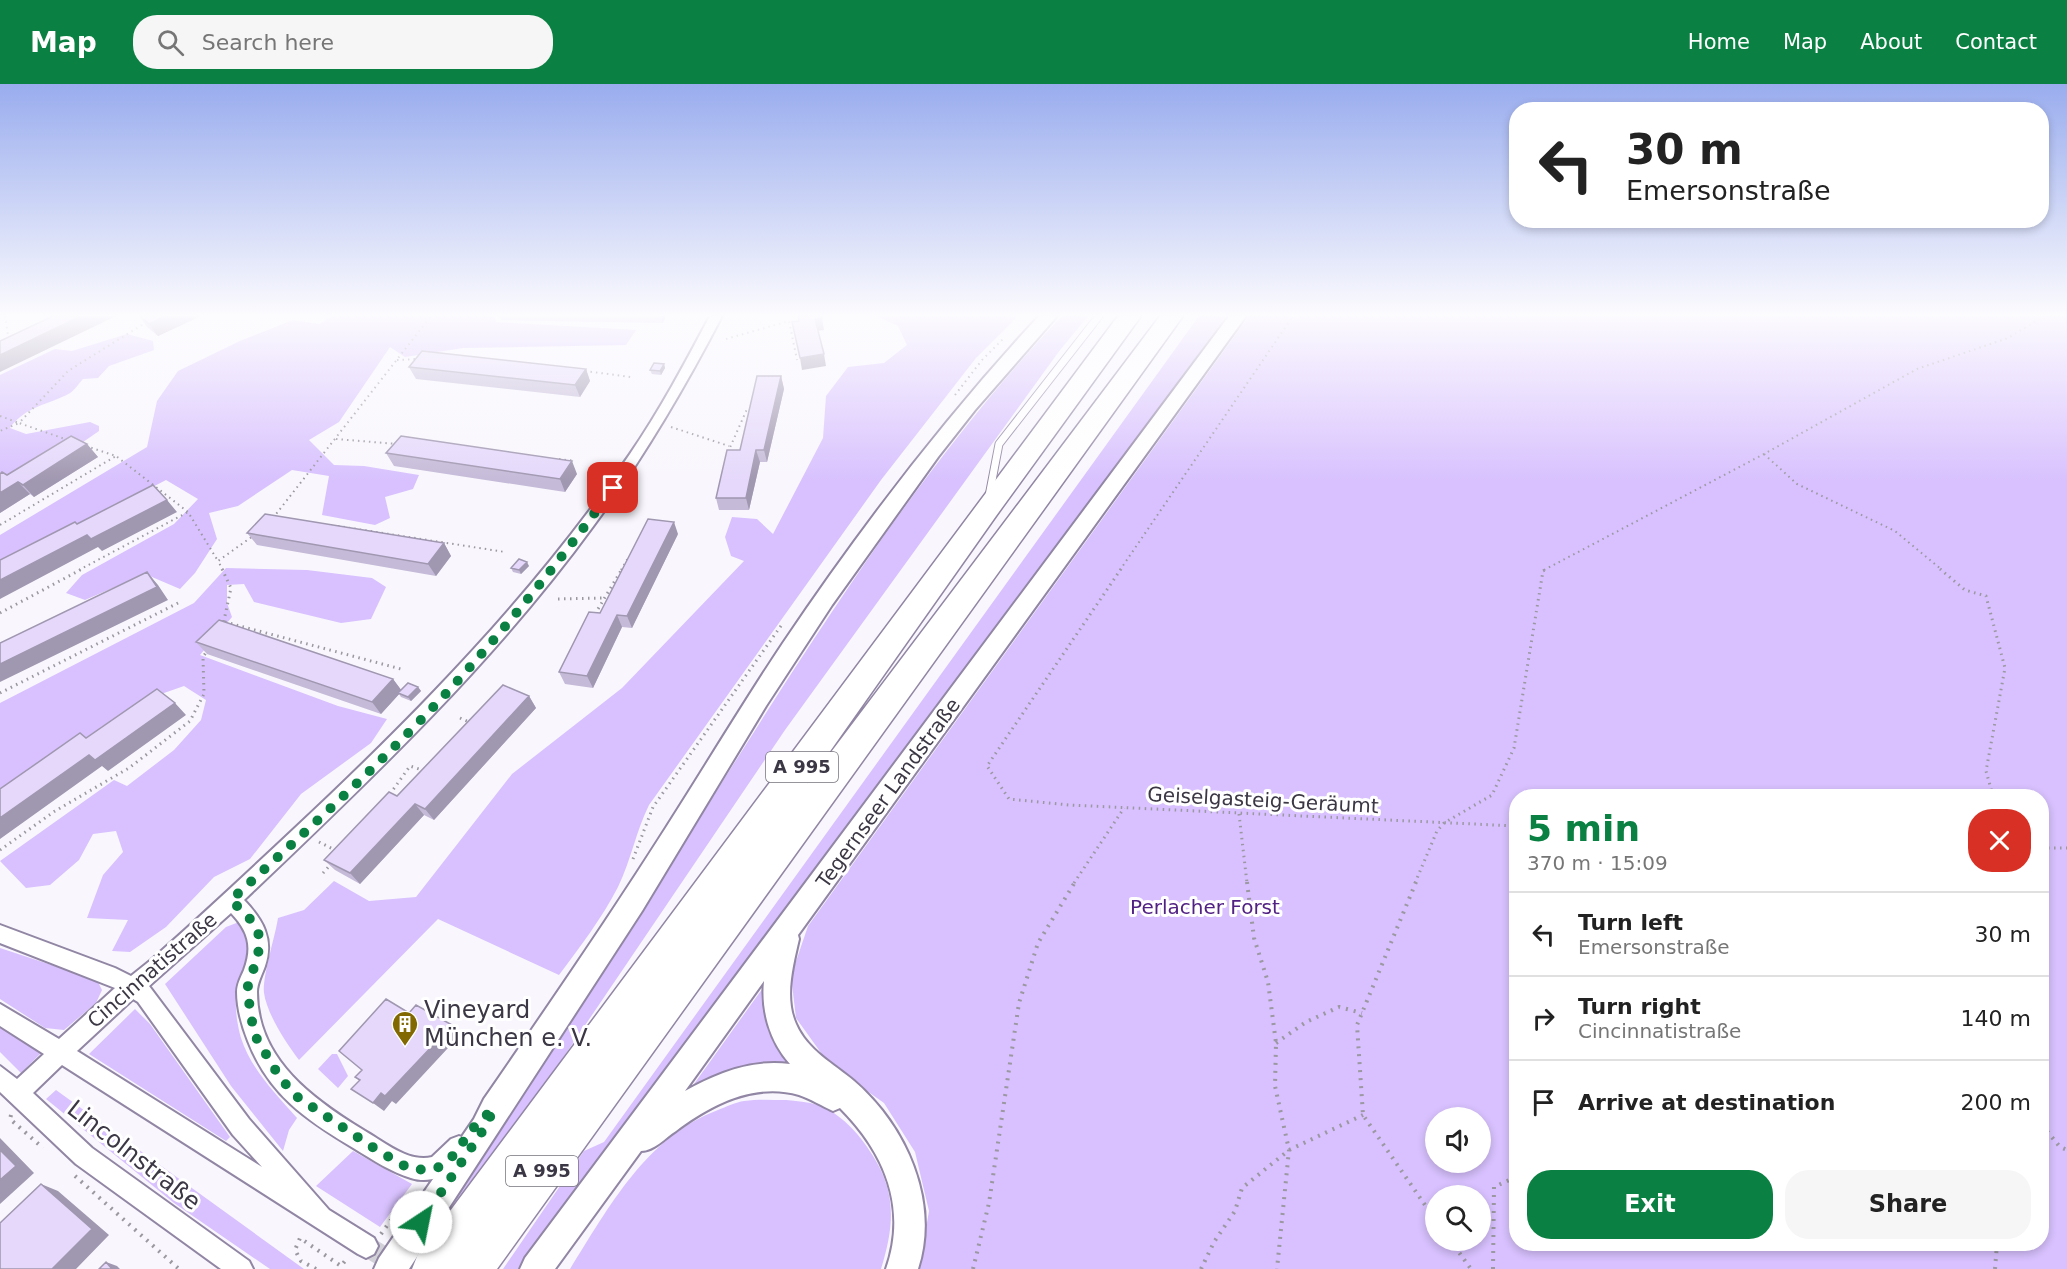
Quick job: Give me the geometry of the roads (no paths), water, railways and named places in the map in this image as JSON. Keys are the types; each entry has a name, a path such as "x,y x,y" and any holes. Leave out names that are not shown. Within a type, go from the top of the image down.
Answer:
{"highway":[{"name":"A 995","path":"433,1269 826,735 987,509 1089,371"},
{"name":"A 995","path":"471,1269 1131,371"}],"main road":[{"path":"390,1269 484,1129 494,1109 626,914 757,700 832,587 914,474 999,371"},
{"name":"Tegernseer Landstraße","path":"536,1269 1197,371"},
{"path":"789,927 777,970 778,1009 785,1032 796,1051 812,1068 844,1091 869,1115 887,1139 902,1170 908,1202 909,1227 902,1269"},
{"path":"616,1159 665,1119 699,1098 726,1085 760,1078 784,1077 809,1084 869,1115"}],"street":[{"name":"Cincinnatistraße","path":"16,1094 106,1009 231,900 415,725 452,686 558,564 626,469 687,371"},
{"path":"231,900 254,923 260,938 258,955 247,989 254,1034 270,1062 293,1094 377,1150 410,1169 429,1170 439,1167 451,1158 478,1122 494,1109"},
{"path":"0,934 114,977 145,995 241,1127 321,1217 358,1251"},
{"path":"0,1014 321,1217"},
{"name":"Lincolnstraße","path":"0,1077 84,1156 241,1269"}],"lane":[{"path":"987,509 999,444 1056,371"}],"tunnel":[{"path":"366,1246 404,1269"}],"place":[{"name":"Vineyard München e. V.","path":"405,1047"}],"park label":[{"name":"Perlacher Forst","path":"1205,907"}]}
